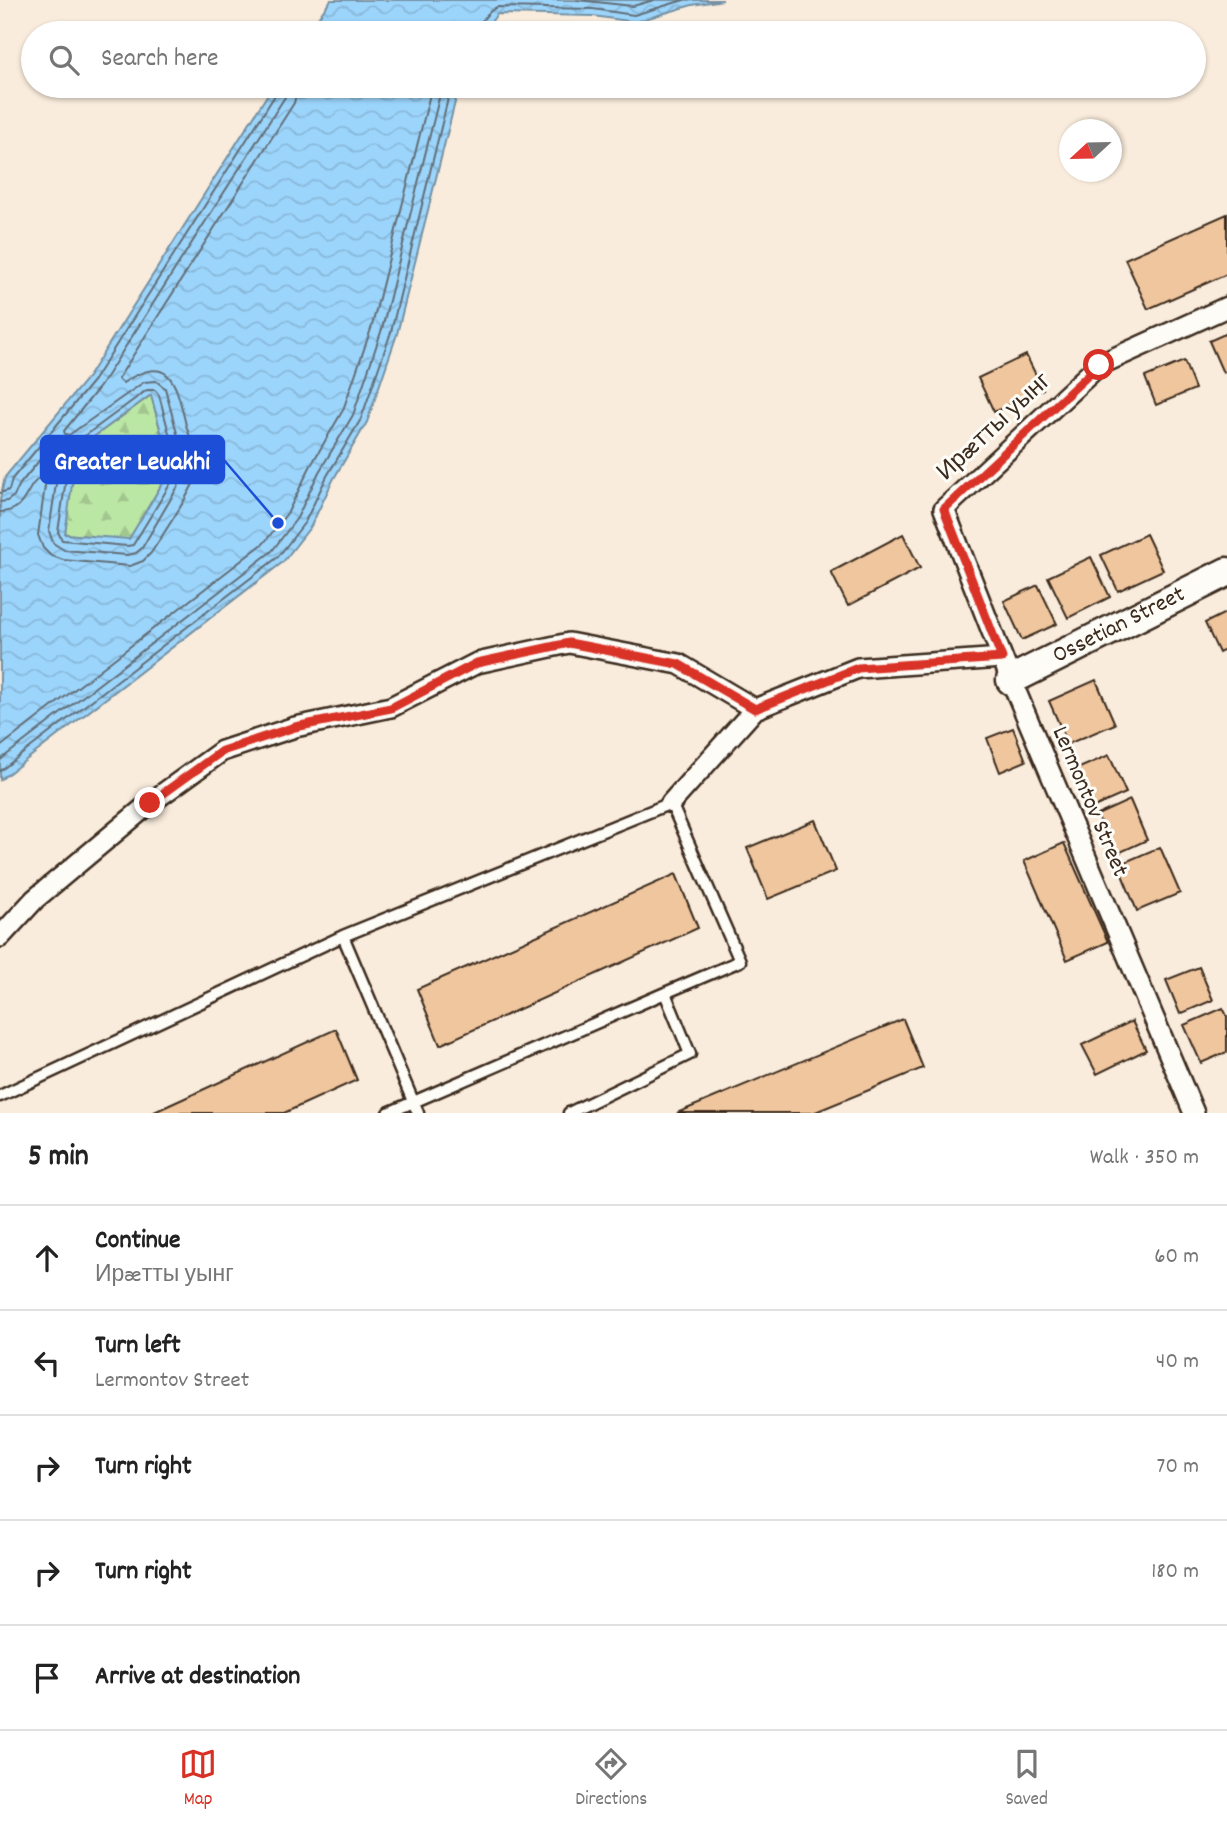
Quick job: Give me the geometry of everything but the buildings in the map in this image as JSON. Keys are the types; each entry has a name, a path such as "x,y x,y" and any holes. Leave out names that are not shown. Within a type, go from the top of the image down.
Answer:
{"street":[{"name":"Ирæтты уынг","path":"944,509 1099,365 1227,307"},
{"name":"Lermontov Street","path":"944,509 1007,669 1194,1113"},
{"name":"Ossetian Street","path":"1007,669 1227,572"},
{"path":"0,937 35,899 150,803 222,751 295,727 391,708 477,663 569,643 678,664 755,709"},
{"path":"671,803 755,709 858,668 1007,669"}],"lane":[{"path":"0,1096 342,936 671,803 740,961 388,1113"},
{"path":"342,936 418,1113"},
{"path":"569,1113 690,1054 665,993"}],"green space":[{"path":"151,395 171,469 129,540 64,534 77,449"}],"water":[{"path":"331,0 723,0 692,5 638,21 593,16 497,14 492,21 316,21"},
{"path":"265,98 456,98 397,334 367,422 333,480 311,526 283,562 0,780 0,499 5,477 88,377","holes":["151,395 171,469 129,539 65,534 77,449"]}],"place":[{"name":"Greater Leuakhi","path":"278,523"}],"route":[{"path":"150,803 222,751 295,727 391,708 477,663 569,643 678,664 755,709 858,668 1002,658 944,509 1099,365"}]}
